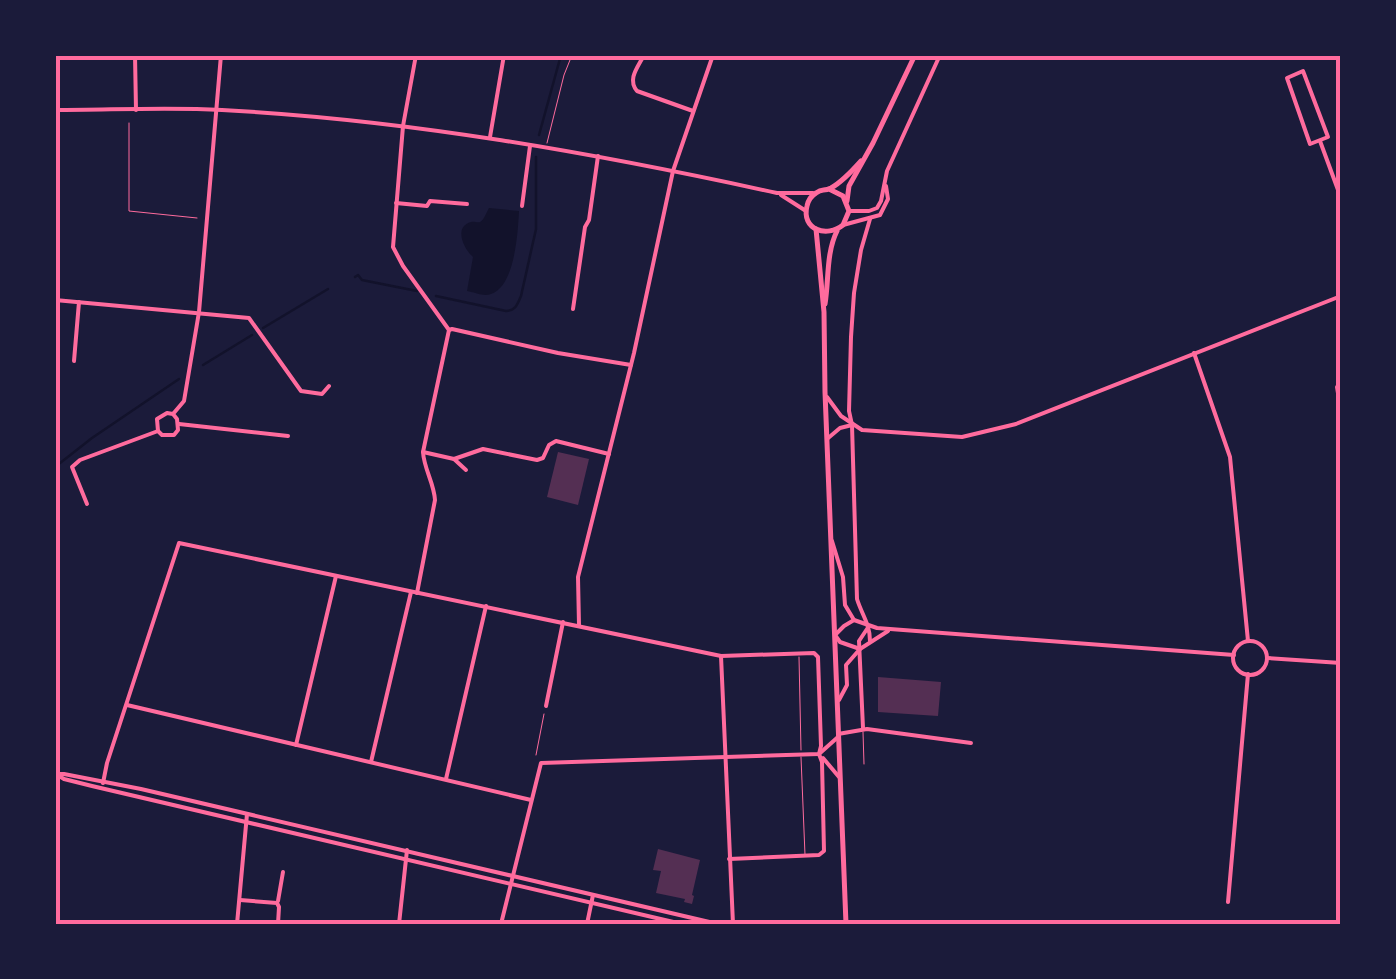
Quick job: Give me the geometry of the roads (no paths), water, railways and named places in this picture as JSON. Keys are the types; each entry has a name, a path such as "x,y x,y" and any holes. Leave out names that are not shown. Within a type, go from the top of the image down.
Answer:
{"main road":[{"path":"824,312 832,240 848,207 849,186 915,55"},
{"path":"840,227 823,232 816,229 809,221 808,201 862,162"},
{"path":"829,189 843,196 848,207"},
{"path":"816,229 824,312 846,924"}],"street":[{"path":"135,55 136,110"},
{"path":"179,424 174,434 162,435 158,431 162,415 173,414 184,400 199,312 221,55"},
{"path":"371,762 435,500 423,452 450,330 393,247 403,126 416,55"},
{"path":"490,137 504,55"},
{"path":"644,55 632,86 694,112"},
{"path":"579,625 578,577 674,171 712,55"},
{"path":"848,207 868,211 881,201 886,171 940,55"},
{"path":"1303,71 1328,136 1320,140 1310,144 1287,78 1303,71"},
{"path":"55,110 217,110 403,126 544,146 777,192 815,193"},
{"path":"1320,140 1341,198"},
{"path":"522,206 530,144"},
{"path":"573,309 598,156"},
{"path":"840,227 880,214 886,207 885,182"},
{"path":"777,192 806,210"},
{"path":"396,203 468,204"},
{"path":"870,219 854,293 849,396 857,599 870,626 870,640"},
{"path":"825,392 834,409 862,430 962,437 1016,424 1341,296"},
{"path":"55,300 248,318 301,391 322,394 329,386"},
{"path":"74,361 79,302"},
{"path":"450,330 630,365"},
{"path":"1194,353 1230,458 1248,641"},
{"path":"1337,388 1341,412"},
{"path":"173,414 179,424"},
{"path":"179,424 288,436"},
{"path":"827,439 840,428 852,425"},
{"path":"87,504 72,466 158,431"},
{"path":"423,452 454,458 484,449 537,460 556,441 609,454"},
{"path":"454,458 466,470"},
{"path":"832,538 843,577 845,605 854,620 870,626 1234,655"},
{"path":"104,785 178,543 721,656 814,653 818,657 824,851 819,855 729,859"},
{"path":"296,744 336,576"},
{"path":"446,780 486,606"},
{"path":"854,620 834,635 840,642 860,649"},
{"path":"546,706 563,622"},
{"path":"863,728 860,641 870,626"},
{"path":"837,704 846,685 846,665 870,640 889,630"},
{"path":"1248,641 1264,647 1267,658 1264,668 1254,674 1236,666 1234,655 1238,646 1248,641"},
{"path":"721,656 732,924"},
{"path":"1267,658 1341,662"},
{"path":"1228,902 1248,674"},
{"path":"127,705 530,800"},
{"path":"502,924 541,763 801,756 819,754 838,736 863,728 971,743"},
{"path":"826,750 839,759"},
{"path":"819,754 839,777"},
{"path":"56,774 405,859 593,894 718,924"},
{"path":"104,785 407,850 591,903 682,924"},
{"path":"238,924 248,814"},
{"path":"398,924 407,850"},
{"path":"278,924 282,872"},
{"path":"586,924 593,894"},
{"path":"240,900 277,903"},
{"path":"658,921 660,910"}],"lane":[{"path":"544,146 572,55"},
{"path":"798,654 805,855"},
{"path":"863,728 864,764"}],"waterway":[{"path":"539,135 561,55"},
{"path":"436,296 506,311 516,306 536,229 536,157"},
{"path":"355,277 417,291"},
{"path":"263,328 328,289"},
{"path":"203,365 252,335"},
{"path":"55,467 179,379"}]}
